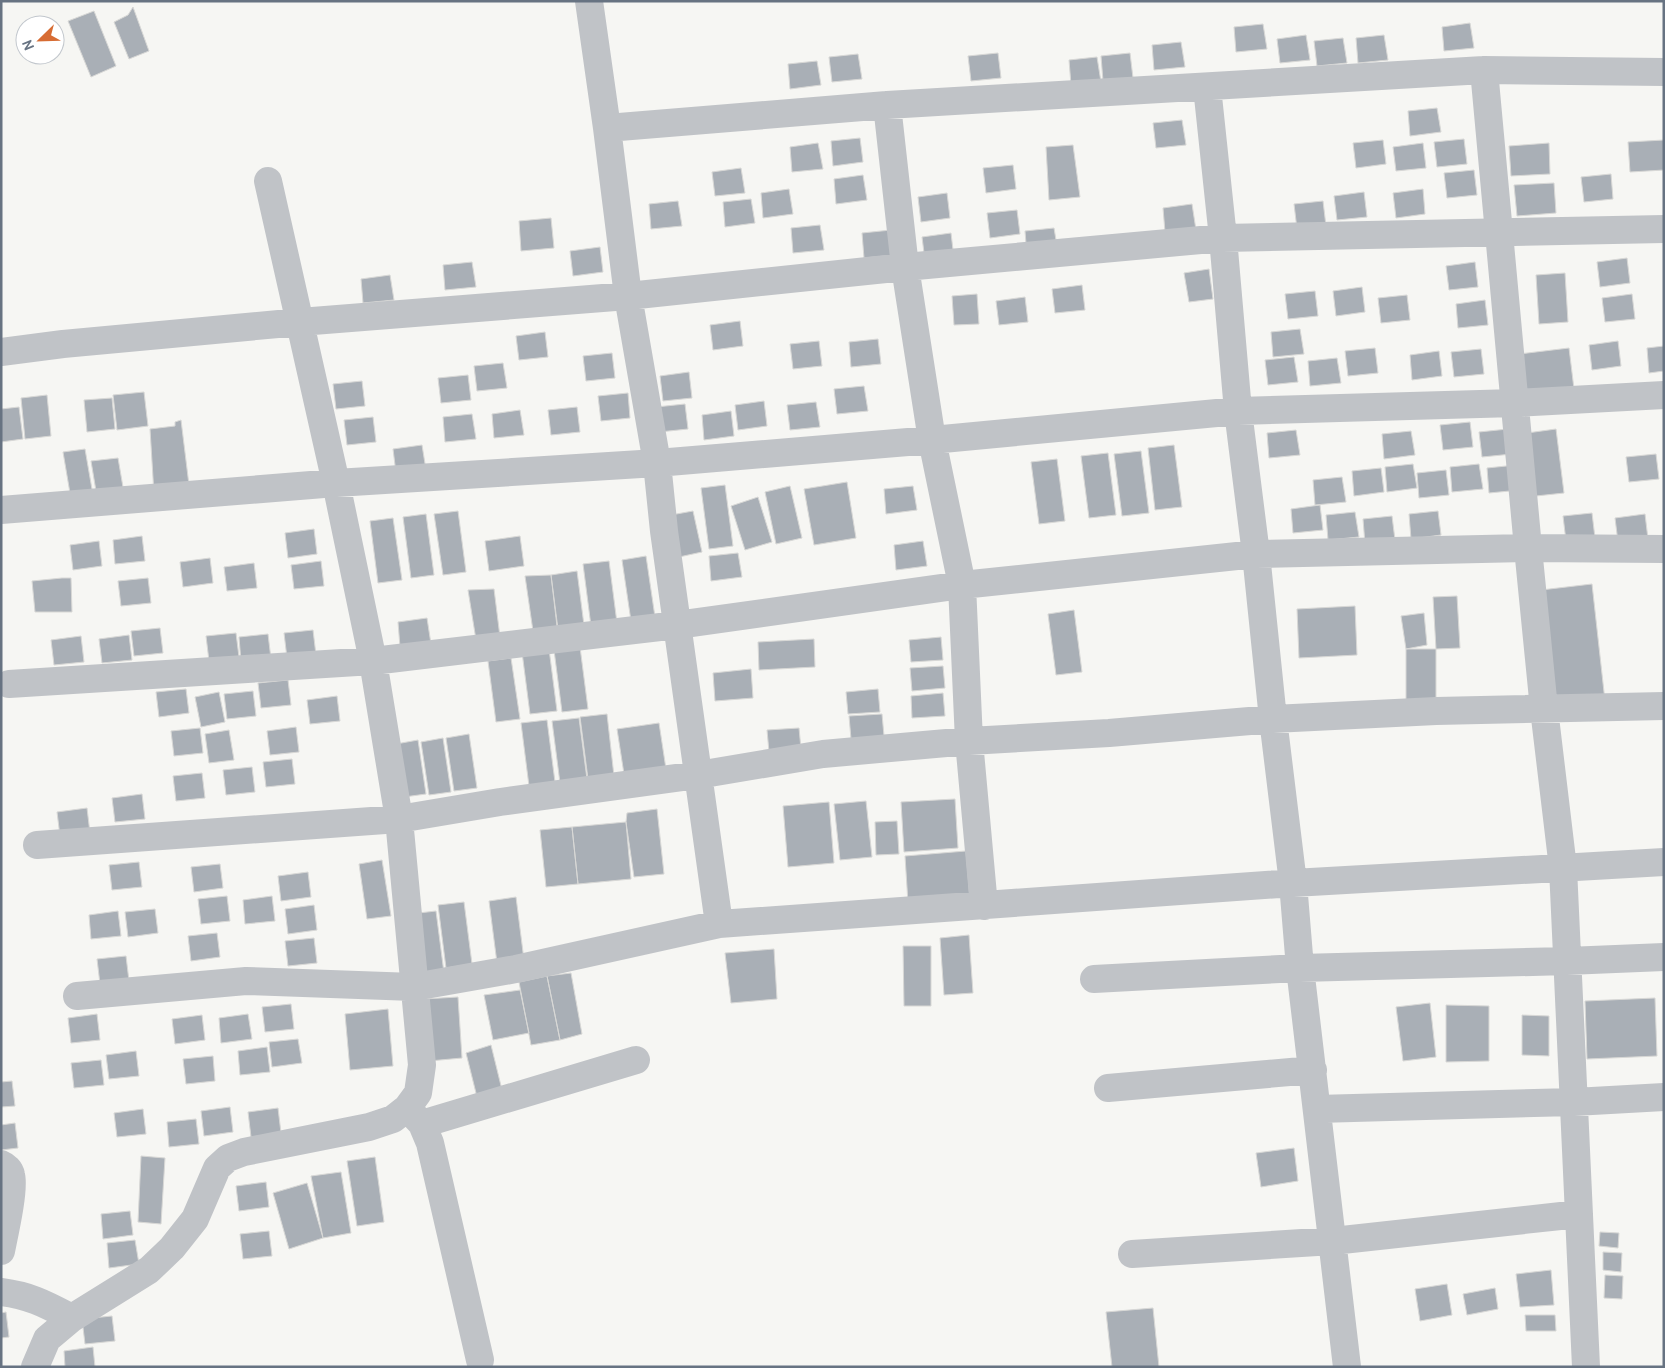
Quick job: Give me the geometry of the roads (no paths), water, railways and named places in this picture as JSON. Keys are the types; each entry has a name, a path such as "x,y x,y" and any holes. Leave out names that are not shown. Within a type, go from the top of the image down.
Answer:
{"street":[{"path":"589,1 628,296 657,463 664,531 719,924"},
{"path":"607,128 887,105 1484,70 1664,72"},
{"path":"1484,70 1528,548 1544,709 1563,868 1586,1367"},
{"path":"1207,87 1223,238 1238,411 1256,554 1273,719 1293,883 1300,968 1347,1367"},
{"path":"887,105 905,267 932,440 962,584 970,740 984,906"},
{"path":"268,181 336,483 373,661 399,819 422,1065 414,1116 430,1144 480,1360"},
{"path":"1,352 63,344 300,322 628,296 905,267 1223,238 1664,229"},
{"path":"1,510 336,483 657,463 932,440 1238,411 1515,403 1664,395"},
{"path":"9,684 373,661 678,625 962,584 1256,554 1528,548 1664,549"},
{"path":"38,845 399,819 500,802 698,776 823,754 970,740 1109,733 1273,719 1436,711 1664,706"},
{"path":"77,996 246,981 414,987 516,969 719,924 1293,883 1664,862"},
{"path":"1094,979 1300,968 1567,961 1664,956"},
{"path":"35,1367 48,1339 72,1318 149,1270 172,1248 195,1218 217,1168 228,1158 244,1152 369,1127 393,1119 414,1116 636,1060"},
{"path":"1108,1088 1313,1070"},
{"path":"1317,1110 1574,1102 1664,1096"},
{"path":"1,1164 6,1166 11,1175 12,1186 1,1251"},
{"path":"1132,1254 1333,1240 1579,1214"},
{"path":"1,1292 40,1301 72,1318"}]}
